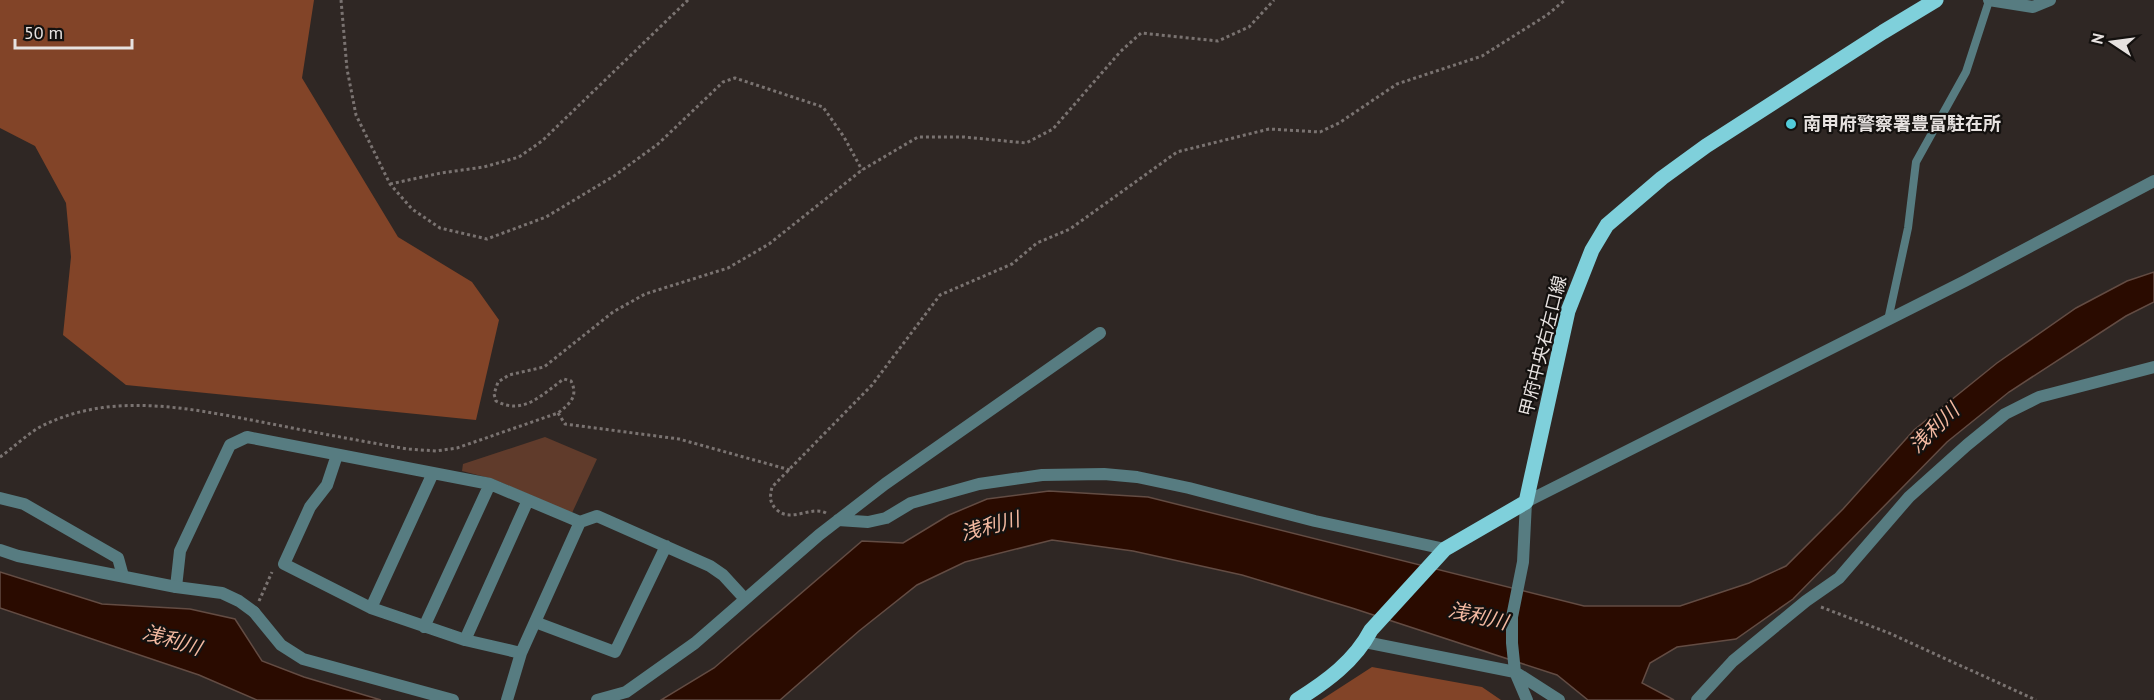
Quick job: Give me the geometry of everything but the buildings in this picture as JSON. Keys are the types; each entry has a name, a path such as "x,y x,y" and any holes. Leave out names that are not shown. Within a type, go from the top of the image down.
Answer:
{"main road":[{"name":"甲府中央右左口線","path":"1526,502 1568,311 1592,250 1607,225 1662,178 1706,146 1936,0"},
{"path":"1297,700 1328,681 1441,553 1526,502"}],"street":[{"path":"1989,1 2033,7 2050,0"},
{"path":"1527,700 1515,672 1512,643 1512,617 1523,562 1526,502 1888,320 2154,181"},
{"path":"597,700 626,692 695,643 838,520 885,484 1100,333"},
{"path":"1697,700 1733,661 1806,601 1839,578 1909,497 2004,414 2039,398 2154,368"},
{"path":"176,587 180,551 230,445 248,437 490,484 580,522 597,516 710,566 723,575 745,599"},
{"path":"337,455 327,485 310,507 284,564 371,608 465,640 521,653"},
{"path":"371,608 433,473"},
{"path":"838,520 868,522 886,518 911,503 979,484 1042,475 1104,474 1137,477 1189,488 1441,553"},
{"path":"424,627 490,484"},
{"path":"0,498 24,504 117,558 123,576"},
{"path":"465,640 528,500"},
{"path":"507,700 521,653 580,522"},
{"path":"535,622 615,652 666,546"},
{"path":"0,550 18,556 176,587 222,593 239,601 254,612 281,645 303,659 453,700"},
{"path":"1368,636 1515,672 1559,700"}],"lane":[{"path":"1888,320 1908,228 1916,162 1966,72 1989,1"}],"path":[{"path":"341,0 347,69 356,115 390,184 412,209 441,228 487,239 546,217 614,177 658,144 723,82 735,78 823,107 844,137 862,170"},
{"path":"390,184 484,167 519,157 542,141 688,0"},
{"path":"0,457 39,428 81,412 120,406 162,406 206,411 407,449 436,451 458,448 558,413 571,403 574,397 575,388 571,381 564,379 525,406 504,405 496,401 494,394 498,382 509,375 544,367 613,312 645,294 728,268 769,244 862,170 918,137 1026,143 1053,129 1120,52 1141,33 1218,41 1249,27 1274,0"},
{"path":"838,520 821,511 796,515 779,512 772,504 770,495 772,487 872,385 940,295 1012,264 1037,243 1070,229 1177,152 1269,129 1320,132 1339,123 1352,112 1397,84 1482,56 1547,15 1565,0"},
{"path":"558,413 566,424 679,439 790,470"},
{"path":"254,612 276,564 284,564"},
{"path":"1806,601 1889,633 2036,700"}],"shaded area":[{"path":"0,0 314,0 302,78 398,237 472,282 499,320 476,420 126,385 63,335 71,257 66,203 35,146 0,128"},
{"path":"545,437 597,459 572,513 493,479 462,471 463,464"},
{"path":"1372,667 1482,687 1501,700 1321,700"}],"water":[{"name":"浅利川","path":"2154,272 2154,302 2126,316 2009,392 1947,442 1793,599 1736,639 1677,647 1650,663 1642,683 1674,700 1588,700 1557,675 1352,608 1242,575 1133,551 1052,540 965,562 917,585 859,631 780,700 661,700 714,668 862,541 903,543 949,515 987,499 1049,491 1148,497 1584,606 1680,606 1749,583 1786,566 1843,509 1914,430 1997,363 2076,308 2127,281"},
{"name":"浅利川","path":"0,572 102,604 190,609 235,619 262,661 304,677 381,700 257,700 199,675 0,608"}],"place":[{"name":"南甲府警察署豊富駐在所","path":"1791,124"}]}
